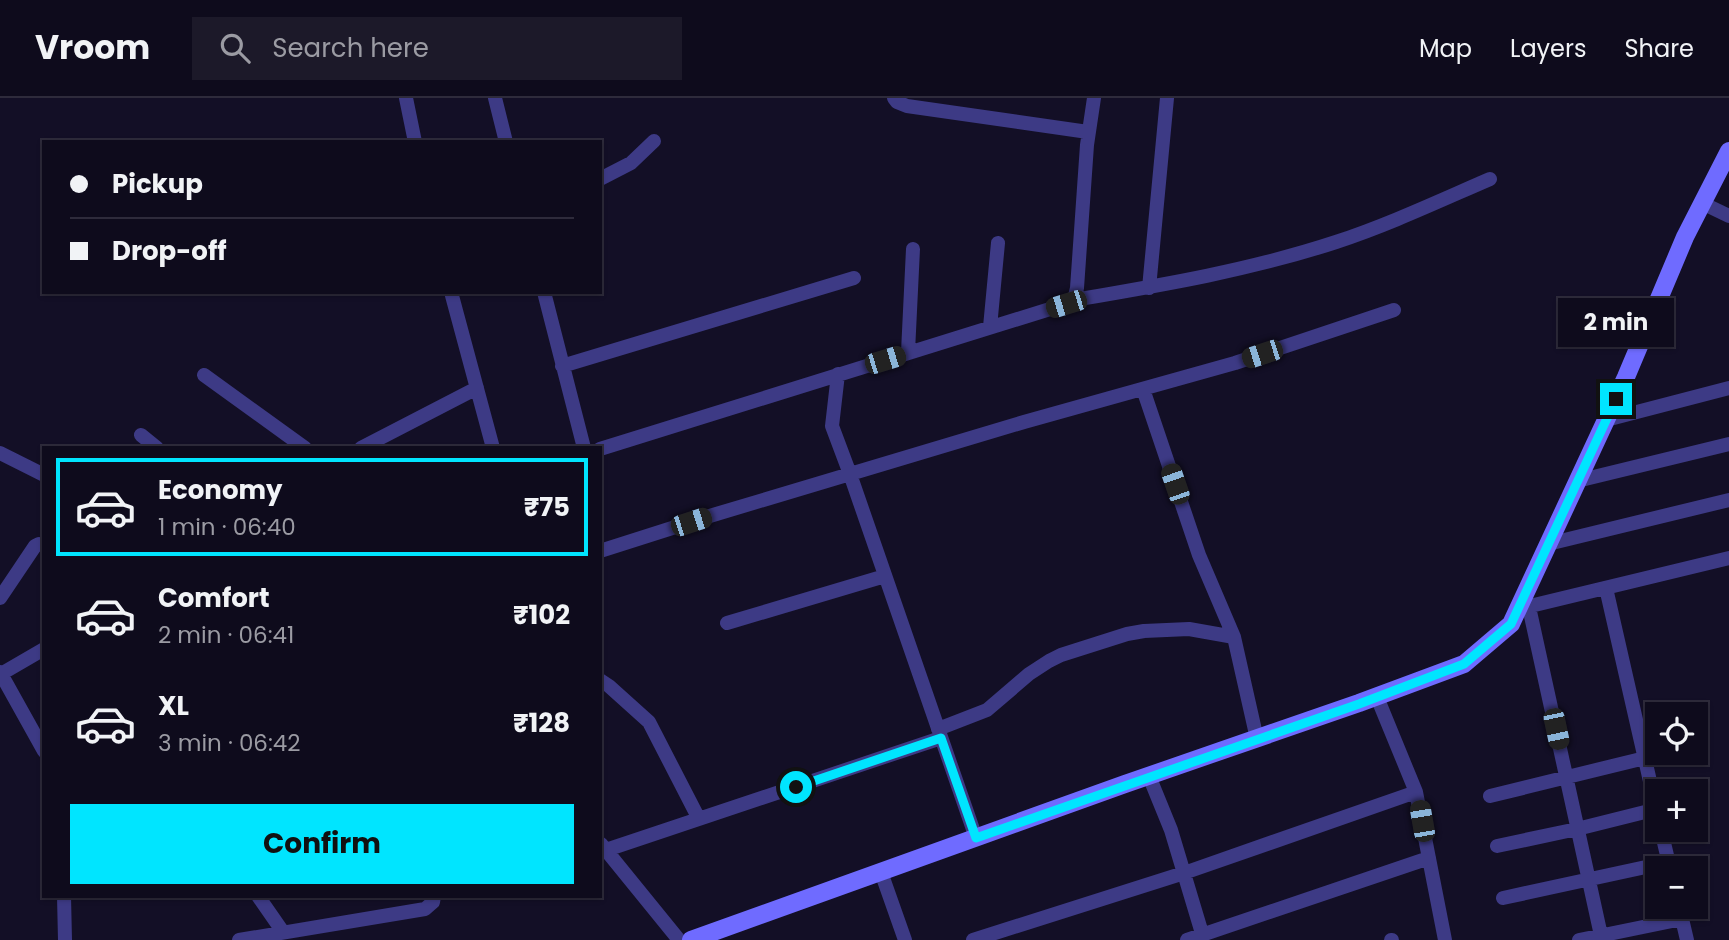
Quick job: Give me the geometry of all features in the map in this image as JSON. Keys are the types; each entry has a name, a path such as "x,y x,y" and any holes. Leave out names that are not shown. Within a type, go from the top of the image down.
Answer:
{"street":[{"path":"406,98 415,140"},
{"path":"495,98 506,140"},
{"path":"894,98 907,106 1088,132"},
{"path":"1074,300 1088,132 1094,98"},
{"path":"1149,288 1167,98"},
{"path":"602,178 631,163 654,141"},
{"path":"691,940 1464,664 1511,624 1523,608 1548,544 1606,420 1685,237 1729,151"},
{"path":"602,448 1074,300 1232,271 1336,242 1381,226 1490,179"},
{"path":"1702,203 1729,216"},
{"path":"990,327 998,243"},
{"path":"908,352 913,249"},
{"path":"562,366 854,278"},
{"path":"452,294 492,446"},
{"path":"544,294 583,446"},
{"path":"602,550 713,514 1024,422 1236,363 1394,310"},
{"path":"838,374 832,426 976,838"},
{"path":"204,375 302,446"},
{"path":"365,446 477,387"},
{"path":"1606,420 1729,388"},
{"path":"1143,389 1199,555 1234,637 1257,739"},
{"path":"141,435 155,446"},
{"path":"1577,481 1729,444"},
{"path":"0,453 42,474"},
{"path":"1548,544 1729,500"},
{"path":"0,597 35,546 42,545"},
{"path":"1523,608 1729,558"},
{"path":"727,624 885,576"},
{"path":"1490,796 1645,758 1606,588"},
{"path":"1523,608 1566,778 1601,938"},
{"path":"679,940 603,847 699,819 940,734 987,710 1029,674 1061,655 1144,631 1189,629 1234,637"},
{"path":"42,650 0,673 42,747"},
{"path":"602,681 649,722 699,819"},
{"path":"1377,697 1416,792 1445,940"},
{"path":"1149,776 1171,830 1203,937"},
{"path":"973,940 1184,873 1416,792"},
{"path":"1497,846 1645,813"},
{"path":"1187,940 1203,937 1429,858"},
{"path":"1503,898 1645,870"},
{"path":"881,872 905,940"},
{"path":"64,898 65,940"},
{"path":"259,898 283,932"},
{"path":"239,940 425,909 434,898"},
{"path":"1579,940 1601,938 1661,919"},
{"path":"1682,919 1687,940"}],"route":[{"path":"796,787 941,738 976,838 1359,704 1464,664 1511,624 1616,399"}]}
